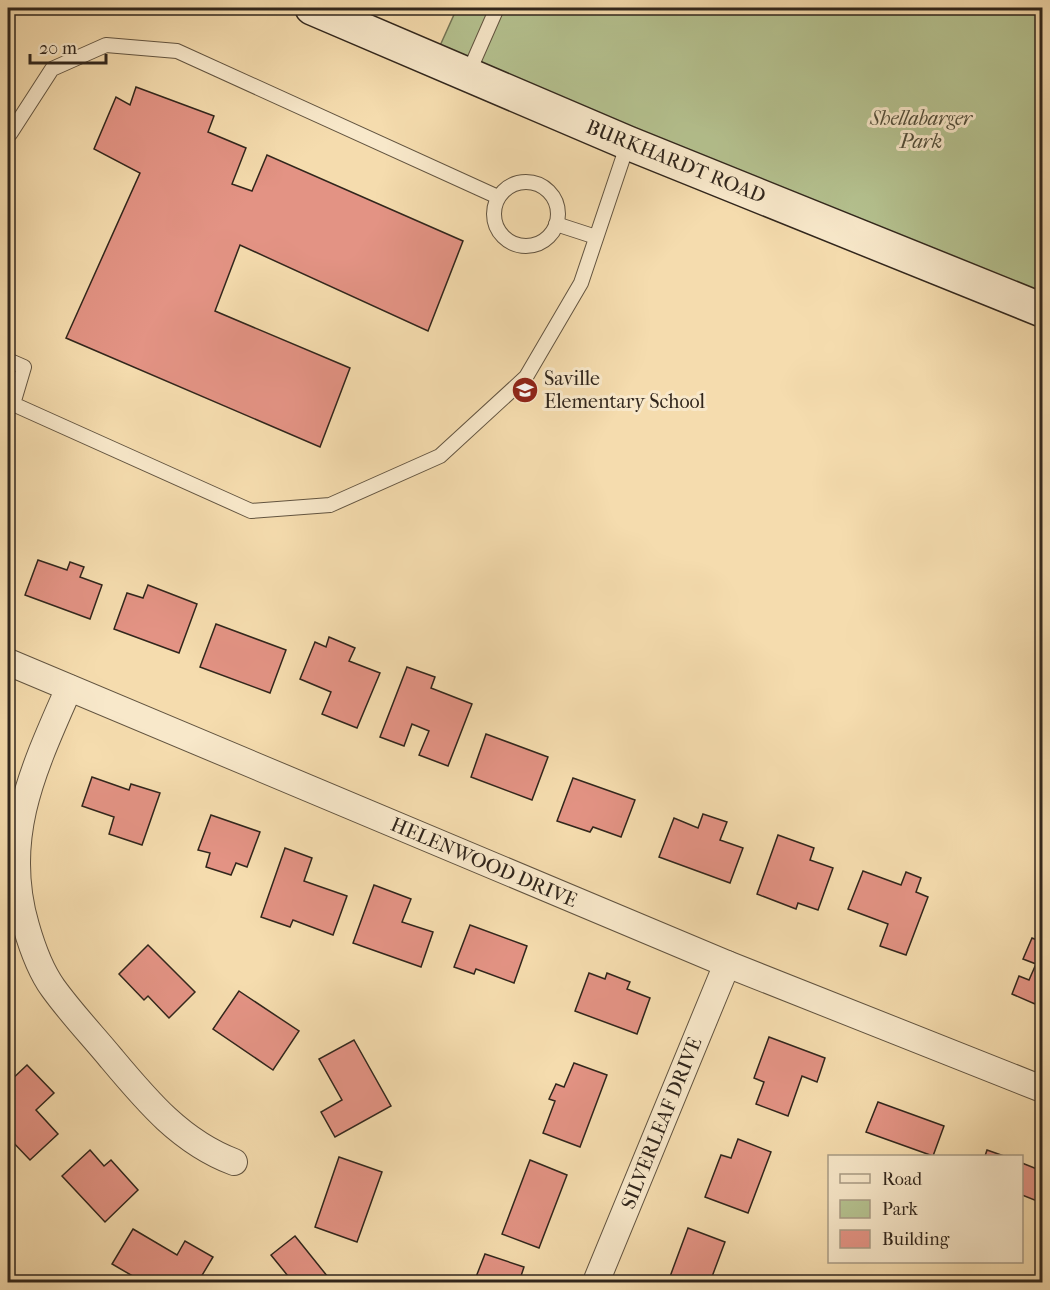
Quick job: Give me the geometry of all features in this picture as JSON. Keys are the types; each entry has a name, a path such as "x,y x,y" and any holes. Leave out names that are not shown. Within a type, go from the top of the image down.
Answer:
{"main road":[{"name":"BURKHARDT ROAD","path":"312,8 628,142 1042,310"}],"street":[{"name":"HELENWOOD DRIVE","path":"8,662 727,964 1042,1089"},
{"path":"69,688 35,767 23,807 16,850 14,869 19,904 33,949 52,987 149,1104 185,1137 215,1155 234,1162"},
{"name":"SILVERLEAF DRIVE","path":"596,1282 727,964"}],"lane":[{"path":"468,74 497,8"},
{"path":"8,135 52,69 106,45 177,51 498,197"},
{"path":"8,360 24,368 13,404 251,511 330,505 440,456 526,377 581,283 628,142"},
{"path":"515,183 537,183 554,197 557,208 556,224 547,238 539,243 519,245 510,241 502,235 494,217 498,197 515,183"},
{"path":"556,224 596,237"}],"green space":[{"name":"Shellabarger Park","path":"457,8 1042,8 1042,310 434,59"}],"building":[{"path":"136,87 214,116 208,132 246,148 232,184 252,191 267,155 463,241 428,331 240,245 215,311 350,368 320,447 66,338 140,173 94,149 116,97 130,105"},
{"path":"38,560 67,570 70,562 84,567 80,577 102,585 90,619 25,595"},
{"path":"148,585 197,604 179,653 114,629 127,593 143,598"},
{"path":"216,624 286,650 270,693 200,667"},
{"path":"329,637 355,648 349,661 380,673 357,728 322,714 331,692 300,679 315,642 326,647"},
{"path":"407,667 435,677 431,688 472,704 448,766 419,755 429,731 412,724 404,746 380,737"},
{"path":"486,734 548,757 532,800 471,777"},
{"path":"92,777 129,790 131,784 160,793 142,845 109,834 114,817 82,806"},
{"path":"573,778 635,800 621,837 593,827 590,832 557,821"},
{"path":"703,814 727,822 720,840 743,848 730,883 659,857 674,818 698,828"},
{"path":"211,815 260,832 247,867 236,863 231,875 206,867 210,853 198,850"},
{"path":"778,835 814,848 810,860 833,868 818,910 798,903 796,909 757,894"},
{"path":"285,848 312,858 304,881 347,896 333,935 293,920 290,927 261,917"},
{"path":"863,871 901,885 906,872 921,878 916,892 928,897 906,955 880,946 888,924 848,909"},
{"path":"374,885 411,899 402,922 433,932 421,967 353,943"},
{"path":"470,925 527,946 514,983 476,969 474,974 454,967"},
{"path":"1032,938 1042,942 1042,1007 1012,994 1019,976 1029,980 1036,964 1023,959"},
{"path":"148,945 195,992 169,1018 148,996 144,1000 119,974"},
{"path":"589,973 605,979 607,973 630,982 627,989 650,998 637,1034 575,1011"},
{"path":"239,991 299,1031 273,1070 213,1029"},
{"path":"769,1037 825,1058 817,1082 802,1076 788,1116 756,1104 764,1082 754,1078"},
{"path":"354,1040 391,1106 335,1137 321,1112 342,1100 319,1059"},
{"path":"574,1063 607,1075 580,1147 543,1133 555,1101 549,1099 556,1084 564,1087"},
{"path":"27,1065 54,1093 36,1110 58,1134 30,1160 8,1137 8,1083"},
{"path":"878,1102 944,1126 933,1155 866,1132"},
{"path":"738,1139 771,1152 748,1213 705,1197 721,1155 731,1158"},
{"path":"90,1150 104,1166 111,1160 138,1190 105,1222 62,1176"},
{"path":"987,1150 1001,1155 985,1155"},
{"path":"339,1157 382,1172 357,1242 315,1227"},
{"path":"530,1160 567,1175 539,1248 502,1234"},
{"path":"1023,1163 1042,1171 1042,1203 1023,1195"},
{"path":"688,1228 725,1242 710,1282 668,1282"},
{"path":"133,1229 177,1255 185,1241 213,1257 198,1282 187,1279 185,1282 143,1282 112,1264"},
{"path":"295,1236 332,1282 279,1282 288,1276 271,1255"},
{"path":"485,1254 524,1267 519,1282 474,1282"}],"place":[{"name":"Saville Elementary School","path":"525,390"}]}
